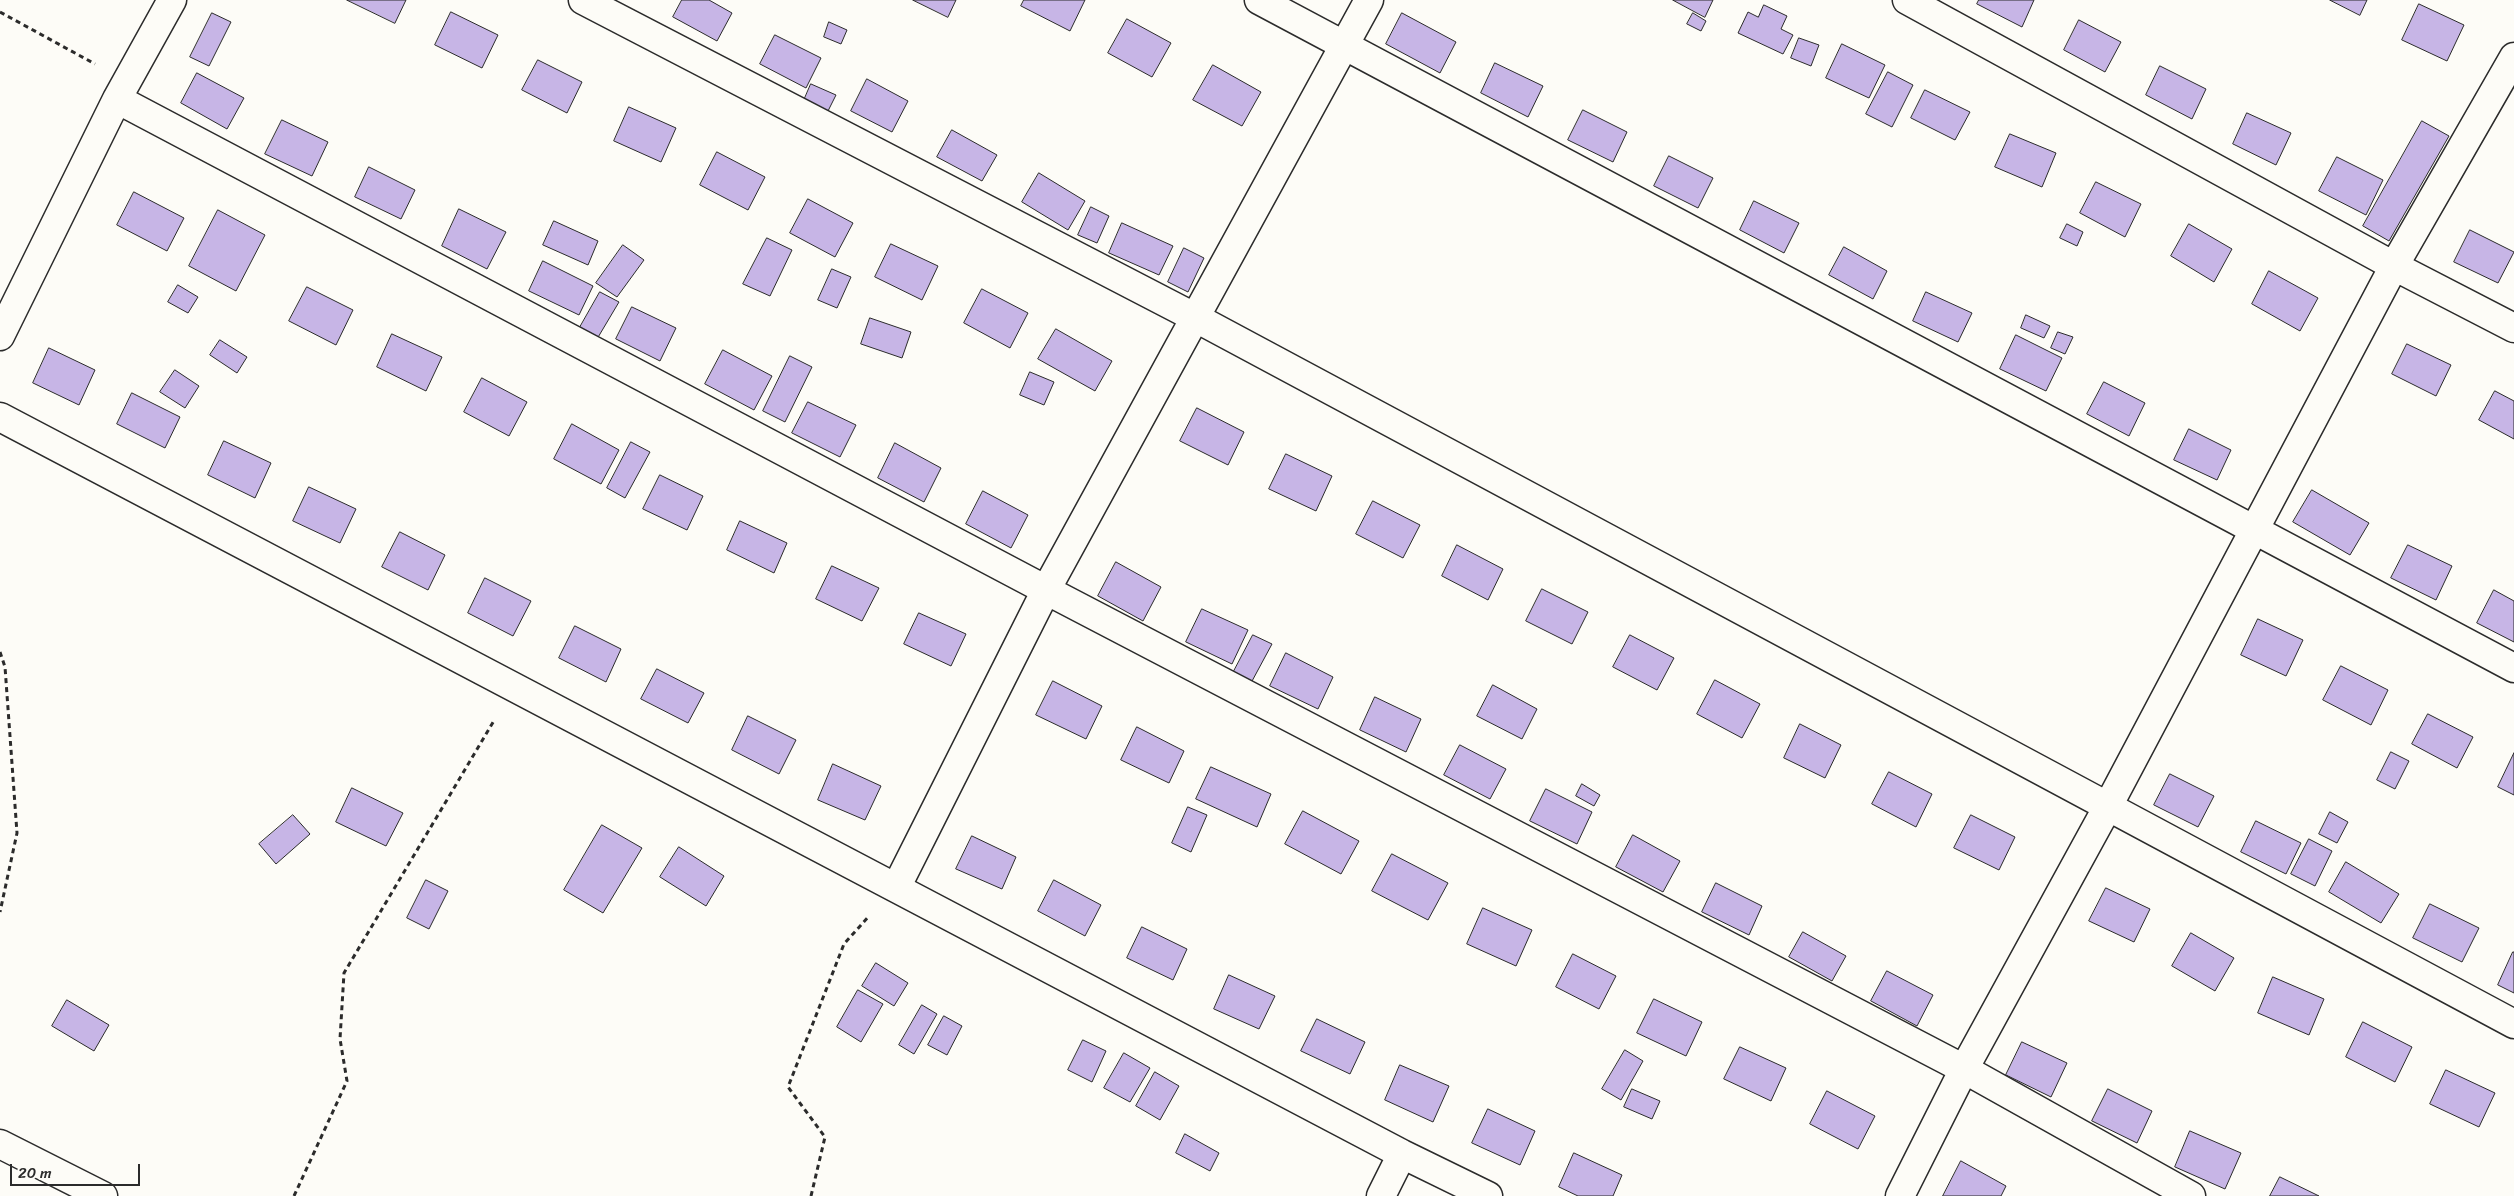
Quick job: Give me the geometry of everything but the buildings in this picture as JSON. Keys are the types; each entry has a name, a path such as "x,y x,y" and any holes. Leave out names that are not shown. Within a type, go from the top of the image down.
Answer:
{"street":[{"path":"0,336 122,90 172,0"},
{"path":"583,0 1196,318 2107,808 2514,1024"},
{"path":"1259,0 2255,528 2514,668"},
{"path":"897,886 1046,590 1368,0"},
{"path":"1907,0 2394,266 2514,328"},
{"path":"1900,1196 1964,1069 2107,808 2394,266 2514,57"},
{"path":"122,90 1046,590 1964,1069 2191,1196"},
{"path":"0,417 897,886 1402,1154 1488,1196"},
{"path":"0,1144 103,1196"},
{"path":"1381,1196 1402,1154"}],"path":[{"path":"0,12 122,90"},
{"path":"0,652 5,667 17,833 0,912"},
{"path":"294,1196 347,1081 340,1039 344,973 514,686"},
{"path":"811,1196 825,1138 788,1087 844,944 897,886"}]}
